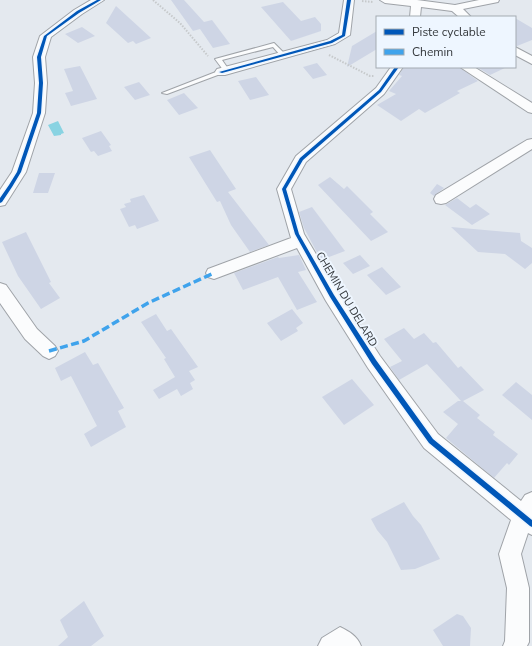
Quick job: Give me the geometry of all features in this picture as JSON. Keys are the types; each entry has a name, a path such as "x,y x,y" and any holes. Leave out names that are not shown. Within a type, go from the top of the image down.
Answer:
{"street":[{"path":"0,201 19,172 39,113 41,83 39,58 46,36 78,12 99,0"},
{"path":"224,71 331,42 344,35 349,0"},
{"path":"384,0 455,8 494,0"},
{"path":"415,16 416,3"},
{"path":"455,8 465,16"},
{"path":"516,51 532,61"},
{"name":"CHEMIN DU DELARD","path":"396,68 380,91 301,159 284,189 297,234 332,296 374,362 431,441 529,514"},
{"path":"468,68 532,109"},
{"path":"441,198 532,143"},
{"path":"214,273 301,240"},
{"path":"0,290 31,334 49,351"},
{"path":"515,646 518,642 518,588 510,554 529,514"},
{"path":"330,646 340,639 348,646"}],"lane":[{"path":"165,93 224,71"}],"path":[{"path":"152,0 180,23 224,71"},
{"path":"314,47 370,76 378,76"}],"water":[{"path":"58,121 64,133 54,136 48,125"}],"building":[{"path":"171,0 184,0 204,22 212,20 230,44 213,48 200,29 193,31"},
{"path":"283,2 301,21 315,17 321,24 321,31 291,41 261,7"},
{"path":"116,6 151,38 136,44 133,41 128,43 106,23"},
{"path":"516,19 532,28 532,40 517,46"},
{"path":"82,27 95,36 78,43 65,34"},
{"path":"376,32 376,50 347,67 352,46"},
{"path":"317,63 327,75 313,79 303,67"},
{"path":"80,66 97,99 71,106 65,93 73,91 64,69"},
{"path":"403,68 460,68 478,81 457,91 460,93 425,113 419,109 401,121 377,105 396,94 389,91 402,76 399,75"},
{"path":"479,68 505,68 490,75"},
{"path":"256,77 269,95 250,100 238,81"},
{"path":"139,82 150,95 135,100 124,87"},
{"path":"184,93 198,108 179,115 167,100"},
{"path":"101,131 111,145 109,146 112,151 98,156 94,151 91,152 82,138"},
{"path":"210,150 236,189 228,192 269,245 250,252 231,225 220,201 217,202 189,157"},
{"path":"39,173 55,173 48,193 33,193"},
{"path":"330,177 344,189 347,186 373,212 370,214 388,232 371,241 318,185"},
{"path":"437,184 444,188 434,196 430,193"},
{"path":"144,195 159,221 137,229 135,225 129,227 120,209 126,207 124,204 131,202 130,199"},
{"path":"457,198 470,208 476,204 490,214 472,225 445,205"},
{"path":"312,207 345,251 321,260 304,228 299,212"},
{"path":"451,227 520,233 521,241 532,248 532,263 525,269 505,254 478,252"},
{"path":"26,232 51,282 49,283 60,298 41,309 18,276 2,242"},
{"path":"299,255 306,270 298,272 317,302 297,310 278,277 243,290 234,273 278,257"},
{"path":"360,255 370,266 353,274 343,263"},
{"path":"382,267 401,287 386,295 367,275"},
{"path":"292,309 303,323 296,328 298,331 281,341 267,323"},
{"path":"156,314 167,331 171,329 198,367 189,371 195,380 190,383 193,389 181,396 177,389 159,399 153,390 175,377 164,359 166,358 141,322"},
{"path":"404,328 414,339 424,333 433,343 436,342 458,368 461,366 484,390 463,401 480,415 477,418 495,432 493,435 518,454 509,465 507,463 494,478 446,438 458,424 443,412 458,401 461,401 427,364 399,380 390,367 402,361 384,339"},
{"path":"85,352 93,365 98,363 124,408 118,411 126,427 91,447 84,434 97,426 71,376 61,381 55,368"},
{"path":"352,379 374,405 344,425 322,397"},
{"path":"516,382 532,395 532,420 502,395"},
{"path":"404,502 421,525 440,559 415,569 401,570 387,542 377,530 371,519"},
{"path":"84,601 104,636 91,646 58,646 68,637 60,620"},
{"path":"457,614 463,616 471,628 470,646 443,646 433,630"}],"marked path":[{"path":"49,351 84,341 148,303 214,273"}],"cycle path":[{"path":"0,201 19,172 39,113 41,83 39,57 46,36 78,12 99,0"},
{"path":"221,72 331,42 344,35 349,0"},
{"path":"396,68 380,91 301,159 284,189 297,234 332,296 374,362 431,441 532,524"}]}
